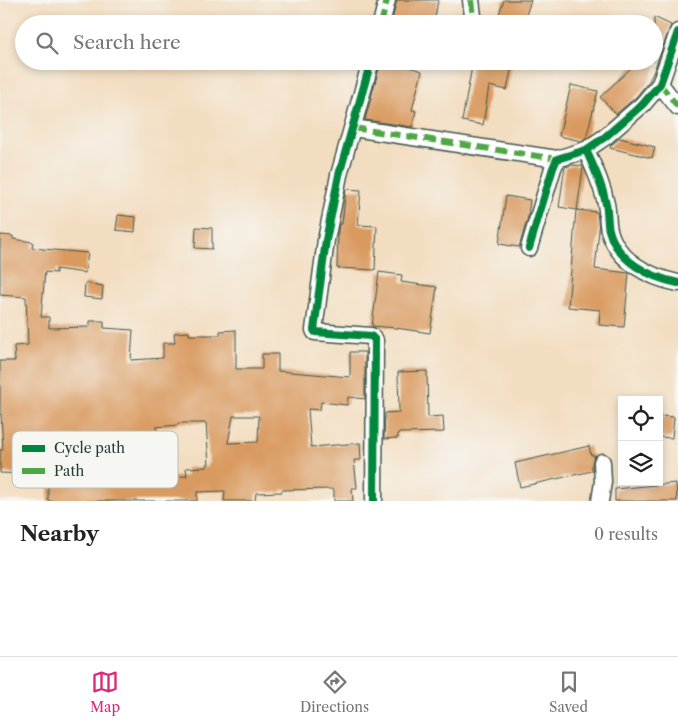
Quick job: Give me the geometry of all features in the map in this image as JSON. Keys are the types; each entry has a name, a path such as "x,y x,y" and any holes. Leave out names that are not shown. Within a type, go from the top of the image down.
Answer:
{"street":[{"path":"383,15 387,0"},
{"path":"471,0 473,15"},
{"path":"352,128 557,159 586,150 605,137 643,104 660,84 678,32"},
{"path":"368,70 339,176 326,240 314,330 316,332 371,336 375,340 374,501"},
{"path":"660,84 678,107"},
{"path":"586,150 600,180 607,205 609,229 615,246 625,259 639,268 668,281 678,283"},
{"path":"528,248 557,159"},
{"path":"600,501 603,482 602,462"}],"building":[{"path":"397,0 438,0 436,15 393,15"},
{"path":"504,0 531,0 526,15 498,15"},
{"path":"663,21 671,25 663,46"},
{"path":"379,70 422,71 412,110 416,111 412,127 365,120"},
{"path":"471,70 511,70 507,90 489,86 483,125 462,121"},
{"path":"629,70 654,70 649,81 636,97 616,114 600,97"},
{"path":"571,85 598,91 586,138 581,141 559,136"},
{"path":"620,138 655,147 652,158 610,148"},
{"path":"572,165 582,166 583,168 577,210 559,207 565,167"},
{"path":"346,189 361,190 358,225 377,226 375,270 337,268 338,230 339,224 342,224"},
{"path":"506,196 530,200 528,217 519,247 499,244"},
{"path":"576,210 597,212 599,230 595,269 629,273 624,327 599,325 600,310 568,307"},
{"path":"118,215 136,217 135,232 116,230"},
{"path":"196,227 212,228 212,249 195,248"},
{"path":"0,235 13,236 13,239 33,242 32,248 88,253 85,273 56,269 56,273 45,272 41,317 49,317 49,328 90,327 90,321 104,321 104,328 133,330 131,360 163,358 163,343 175,343 174,333 189,332 189,335 220,335 220,331 236,330 236,369 262,369 262,354 278,354 278,371 350,377 350,352 365,352 365,399 348,397 347,405 321,402 320,410 308,409 311,447 360,443 361,460 354,460 357,488 352,488 353,501 334,501 334,490 331,489 282,490 282,492 256,493 255,501 224,501 225,491 197,492 197,501 48,501 48,488 178,488 178,477 187,476 186,468 207,467 207,464 209,464 206,423 178,423 178,425 156,427 157,431 12,431 12,473 0,473 0,450 3,450 0,415 0,361 15,361 14,346 28,345 26,297 0,295","holes":["233,416 259,416 258,442 228,443"]},
{"path":"379,272 402,275 401,282 437,287 430,333 372,326"},
{"path":"85,283 103,286 102,299 84,297"},
{"path":"427,371 428,417 443,416 444,432 398,433 398,438 384,439 385,413 399,412 398,372"},
{"path":"663,416 674,417 672,438 663,437"},
{"path":"589,446 591,455 595,455 592,462 592,471 520,487 515,463"},
{"path":"676,483 677,501 615,501 615,489 663,486 663,484"}],"marked path":[{"path":"383,15 387,0"},
{"path":"471,0 473,15"},
{"path":"660,84 678,107"},
{"path":"353,128 557,159"}],"cycle path":[{"path":"529,248 557,159 586,150 605,137 643,104 660,84 678,32"},
{"path":"368,70 339,175 326,240 314,330 315,332 371,336 375,340 374,501"},
{"path":"586,150 598,176 607,207 609,230 619,251 646,272 678,283"}]}
